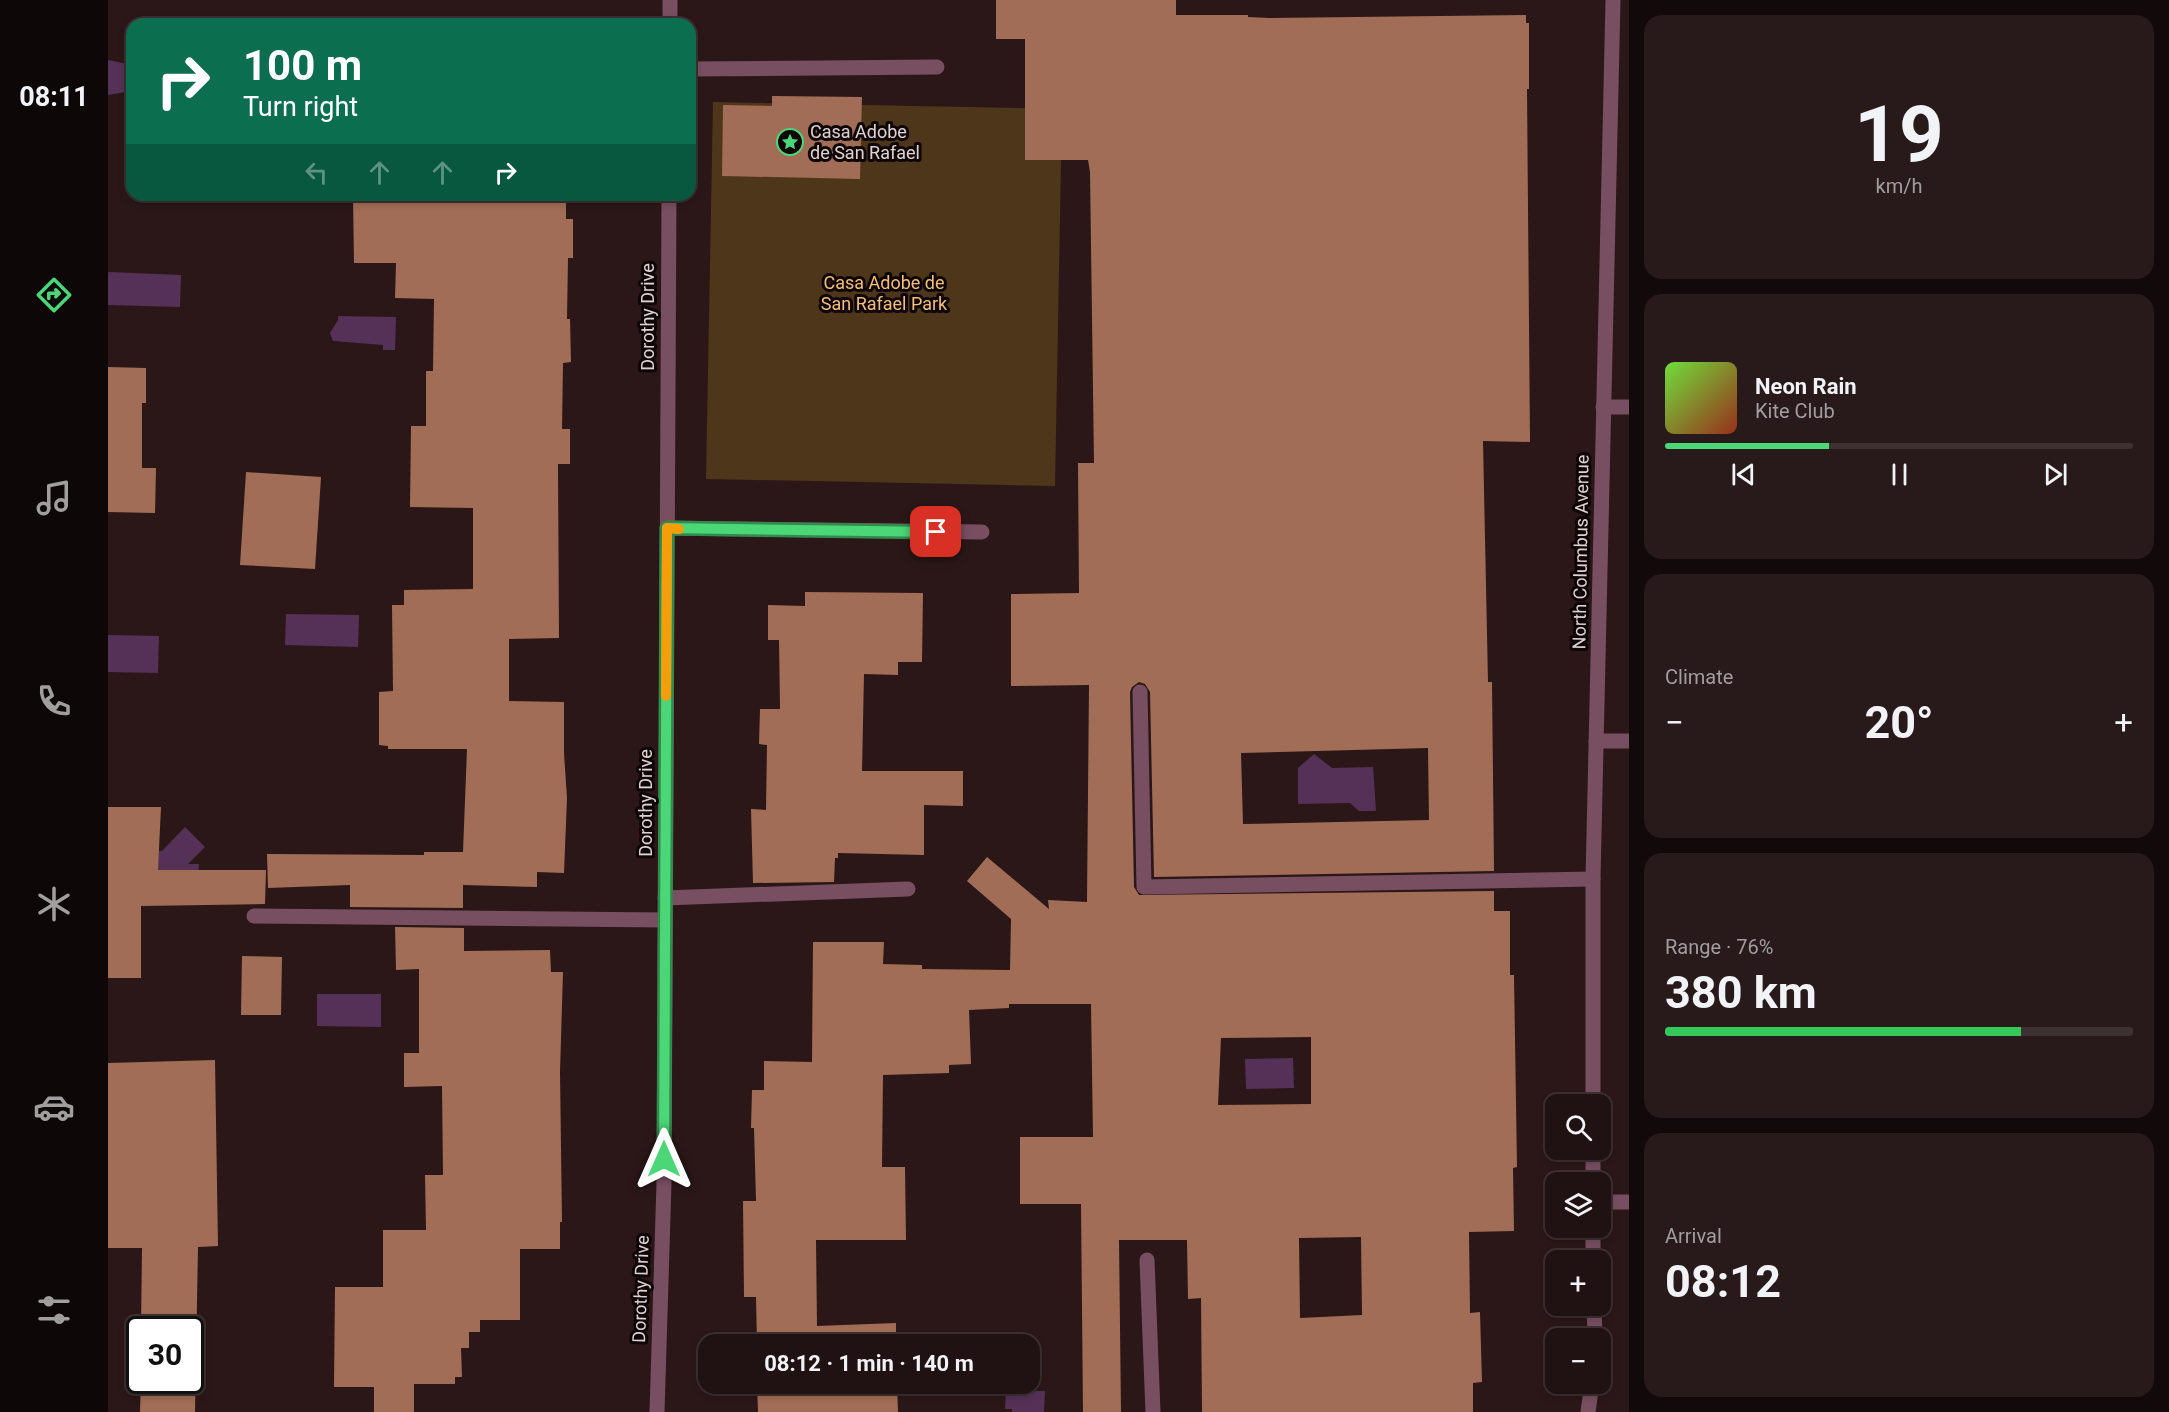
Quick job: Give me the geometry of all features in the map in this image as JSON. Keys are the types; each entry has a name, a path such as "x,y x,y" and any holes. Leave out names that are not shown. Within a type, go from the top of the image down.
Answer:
{"street":[{"path":"670,0 670,18"},
{"name":"North Columbus Avenue","path":"1593,1094 1593,879 1613,0"},
{"path":"696,69 937,68"},
{"name":"Dorothy Drive","path":"657,1412 664,1183 669,201"},
{"path":"1604,407 1629,407"},
{"path":"667,528 982,532"},
{"path":"1140,692 1144,887 1593,879"},
{"path":"1596,741 1629,741"},
{"path":"665,898 908,889"},
{"path":"254,916 665,920"},
{"path":"1611,1202 1629,1202"},
{"path":"1148,1260 1153,1412"},
{"path":"1588,1412 1590,1394"}],"green space":[{"name":"Casa Adobe de San Rafael Park","path":"713,102 1062,109 1055,486 706,479"}],"shaded area":[{"path":"108,60 126,64 126,92 108,95"},
{"path":"108,272 181,275 180,307 108,305"},
{"path":"338,316 396,317 395,350 383,350 383,345 333,341 330,333"},
{"path":"286,614 359,615 358,647 285,645"},
{"path":"108,635 159,636 158,673 108,672"},
{"path":"1314,754 1332,768 1373,767 1376,811 1359,811 1350,803 1298,804 1298,768"},
{"path":"185,827 205,847 188,864 199,864 198,880 146,879 145,850 162,851"},
{"path":"317,994 381,994 381,1027 317,1026"},
{"path":"1293,1058 1294,1088 1246,1089 1245,1059"},
{"path":"1040,1391 1045,1391 1044,1412 1012,1412 1012,1409 1005,1409 1006,1394 1040,1394"}],"building":[{"path":"996,0 1176,0 1176,15 1248,15 1248,17 1269,18 1526,15 1526,23 1529,23 1529,89 1527,89 1530,442 1483,441 1488,682 1492,682 1494,871 1154,877 1150,692 1145,684 1139,682 1132,687 1130,692 1134,887 1139,895 1494,891 1494,911 1510,911 1510,975 1514,975 1517,1167 1513,1168 1514,1231 1469,1232 1470,1313 1480,1312 1482,1382 1473,1383 1473,1412 1202,1412 1201,1298 1188,1299 1187,1240 1119,1240 1121,1412 1083,1412 1081,1204 1020,1204 1020,1137 1093,1137 1091,1004 1009,1004 1009,1008 969,1010 971,1064 949,1065 949,1073 883,1075 882,1167 905,1167 906,1240 816,1240 817,1326 896,1323 896,1334 757,1334 756,1297 744,1297 743,1201 756,1201 754,1128 751,1128 752,1090 764,1090 764,1061 812,1062 813,942 884,942 883,964 922,965 922,969 1010,970 1011,919 967,881 987,857 1049,909 1048,900 1087,902 1089,685 1011,686 1011,594 1079,593 1078,463 1094,463 1090,172 1088,160 1025,160 1025,39 996,39","holes":["1428,748 1429,820 1243,824 1241,753","1311,1037 1311,1104 1218,1105 1221,1038","1361,1237 1362,1315 1300,1318 1299,1238"]},
{"path":"772,96 862,97 860,179 722,176 723,105 772,106"},
{"path":"353,201 566,201 566,219 573,219 573,258 568,258 567,319 570,319 571,362 563,363 562,429 570,429 570,464 558,464 559,638 509,639 509,701 564,702 567,798 564,873 537,872 537,887 463,885 463,908 350,907 350,885 268,888 267,854 424,855 424,852 463,852 467,749 388,749 388,746 379,745 379,692 393,691 392,605 404,605 404,590 473,589 473,508 410,507 411,426 426,426 426,371 433,371 434,299 395,298 396,263 354,263"},
{"path":"108,367 146,368 146,403 142,403 142,468 156,468 155,513 108,512"},
{"path":"246,472 321,477 315,569 240,565"},
{"path":"805,592 923,593 922,662 898,662 898,675 864,674 862,771 963,771 963,806 924,805 924,855 838,853 838,858 835,858 834,882 753,883 751,809 766,810 767,745 759,744 760,709 780,709 779,640 768,640 768,605 805,606"},
{"path":"108,807 161,807 158,870 266,870 265,904 141,906 141,978 108,978"},
{"path":"395,927 464,928 464,951 550,950 551,972 563,972 560,1072 562,1222 560,1222 560,1249 520,1249 520,1320 480,1320 480,1332 469,1332 469,1348 461,1348 462,1377 455,1377 455,1384 414,1384 414,1412 374,1412 374,1387 334,1387 335,1287 383,1287 383,1230 426,1230 425,1175 443,1175 442,1086 404,1087 404,1053 419,1053 419,969 396,970"},
{"path":"242,956 282,957 281,1015 241,1015"},
{"path":"215,1060 218,1246 198,1247 197,1316 141,1316 142,1248 108,1248 108,1063"},
{"path":"141,1394 195,1394 195,1412 140,1412"},
{"path":"757,1394 897,1394 898,1412 758,1412"}],"slow traffic":[{"path":"666,696 667,528 679,529"}],"place":[{"name":"Casa Adobe de San Rafael","path":"790,142"}],"route":[{"path":"664,1159 667,528 936,532"}]}
